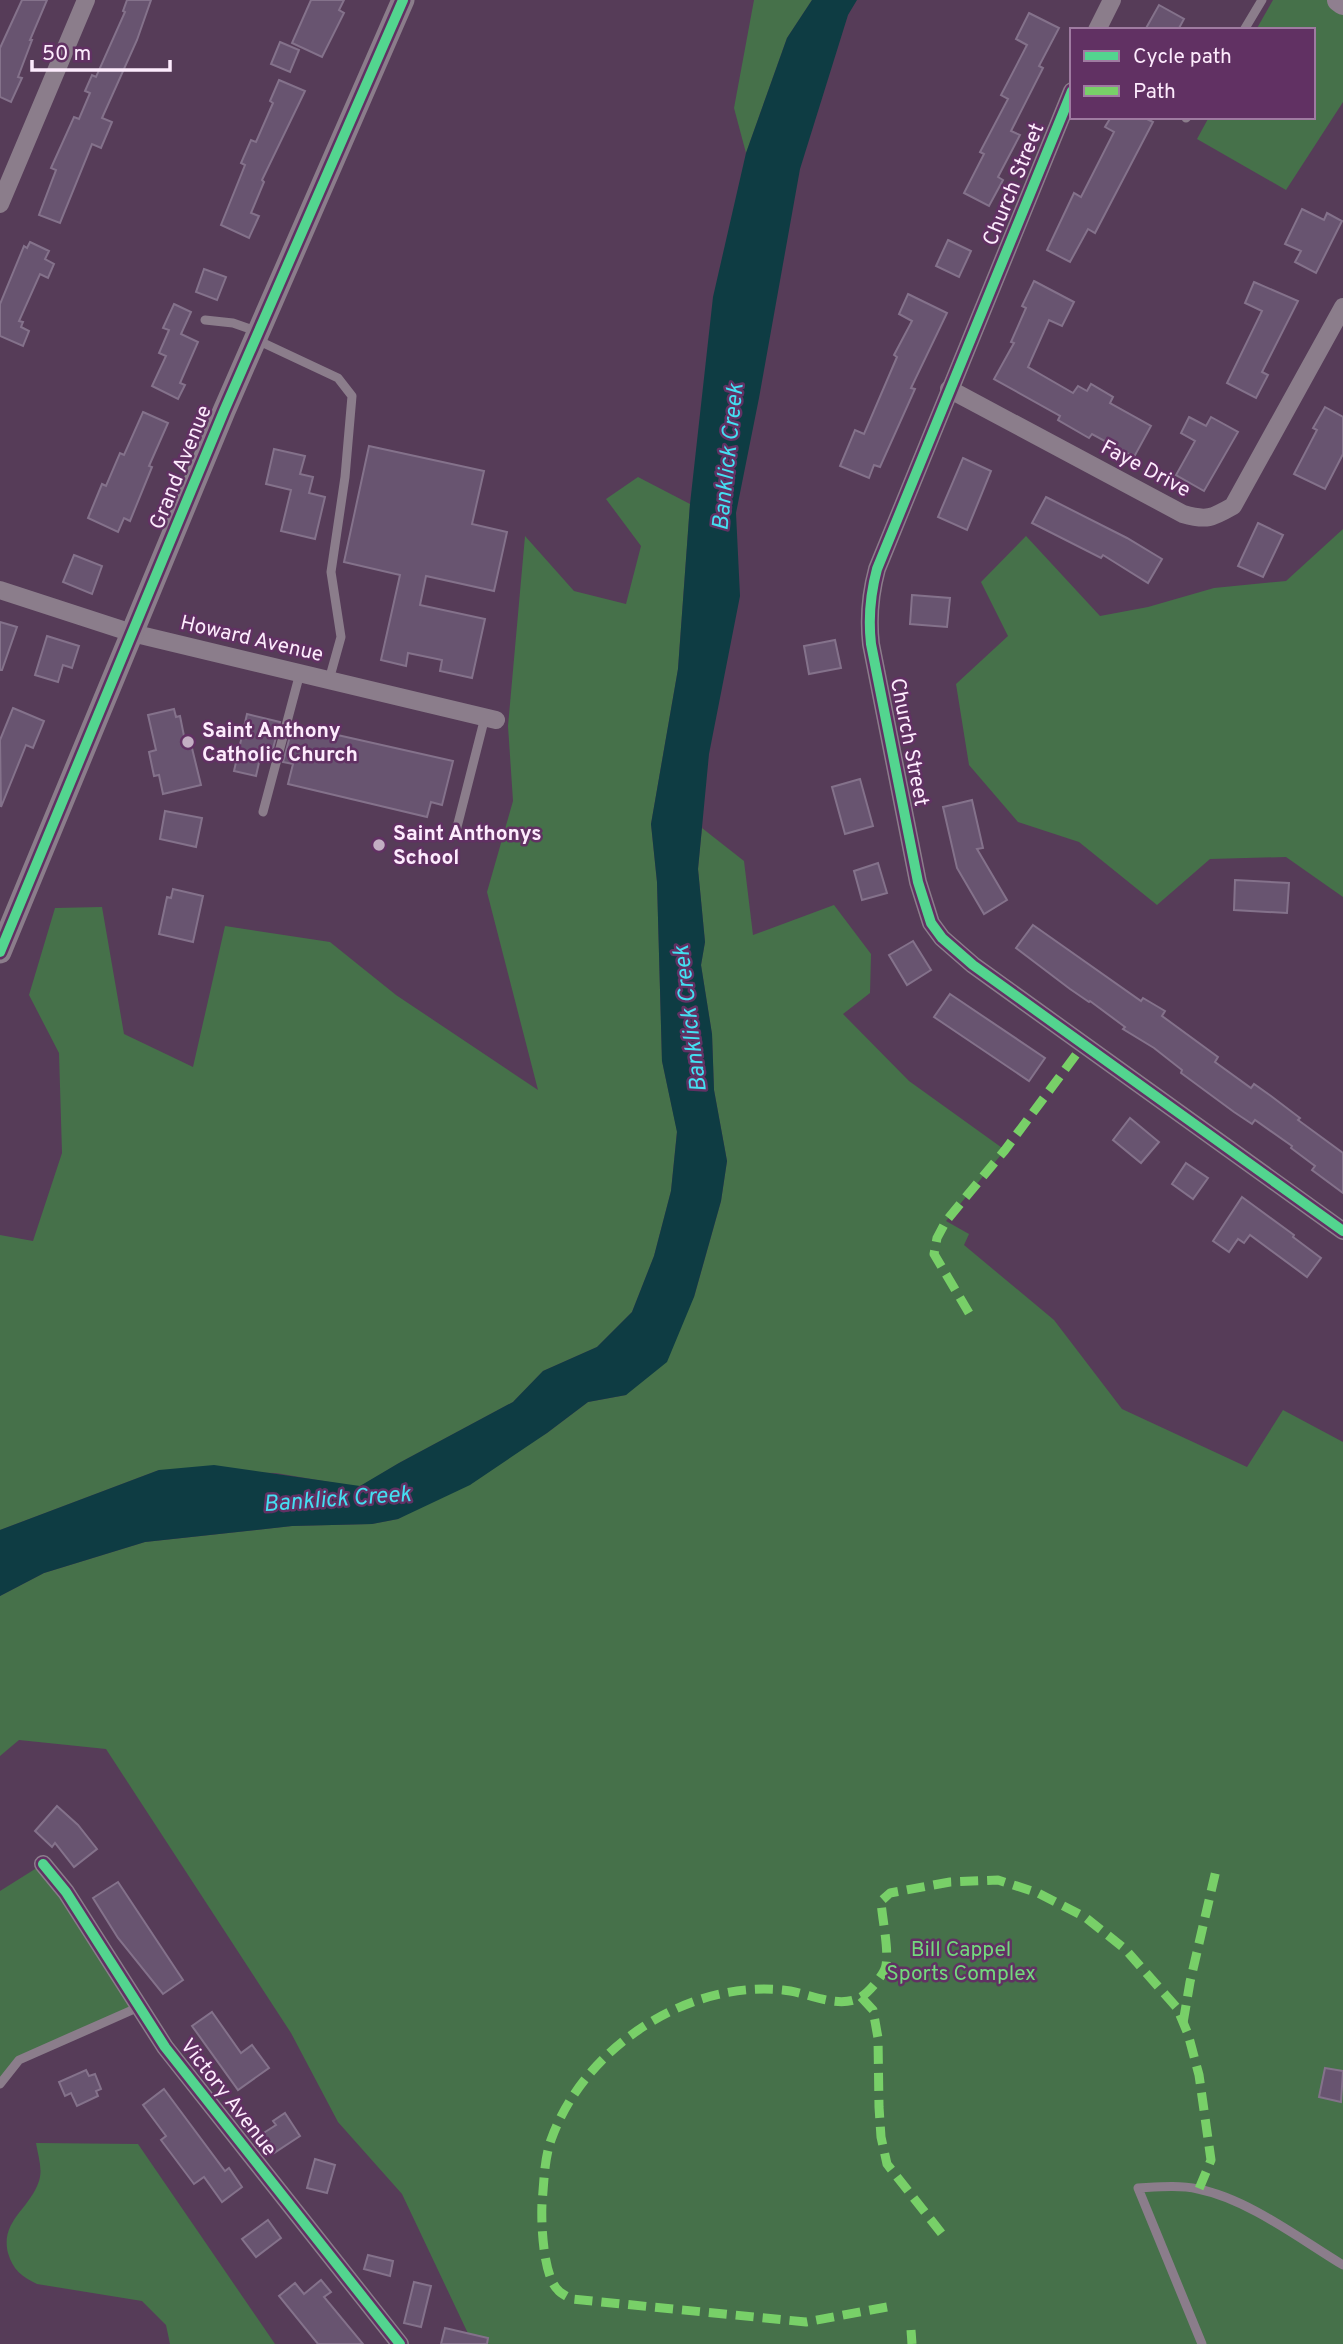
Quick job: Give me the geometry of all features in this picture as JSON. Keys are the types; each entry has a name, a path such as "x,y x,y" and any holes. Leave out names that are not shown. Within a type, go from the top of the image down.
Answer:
{"street":[{"path":"0,204 86,0"},
{"name":"Grand Avenue","path":"0,952 257,335 403,0"},
{"path":"1098,28 1112,0"},
{"name":"Church Street","path":"1070,96 949,389 877,569 869,597 871,644 918,882 931,923 942,938 973,965 1343,1231"},
{"name":"Faye Drive","path":"949,389 1183,514 1196,518 1212,518 1233,506 1343,307"},
{"name":"Howard Avenue","path":"0,590 132,633 491,719"},
{"name":"Victory Avenue","path":"43,1864 66,1892 164,2047 400,2344"}],"lane":[{"path":"1245,28 1262,0"},
{"path":"205,320 233,323 257,335 338,377 352,396 345,477 331,572 341,637 329,680"},
{"path":"263,812 300,673"},
{"path":"454,835 491,719"},
{"path":"0,2084 19,2060 139,2007"},
{"path":"1202,2344 1138,2188 1199,2189 1230,2199 1343,2265"}],"green space":[{"path":"754,0 812,0 787,38 746,153 734,108"},
{"path":"1273,0 1339,0 1343,3 1343,102 1286,190 1197,139 1208,119 1315,119 1315,28 1257,28"},
{"path":"638,477 690,504 678,669 651,824 657,882 662,1061 677,1131 671,1191 654,1256 632,1312 597,1347 543,1371 513,1402 359,1487 276,1473 159,1470 0,1530 0,1235 33,1241 62,1153 59,1053 29,995 55,908 102,907 124,1034 193,1067 225,926 330,942 396,995 538,1090 487,892 513,801 508,726 525,536 574,591 626,604 641,546 606,499"},
{"path":"1343,529 1343,897 1286,857 1210,859 1157,905 1079,842 1018,822 969,765 956,684 1008,636 981,582 1026,536 1100,616 1148,607 1214,588 1286,581"},
{"name":"Bill Cappel Sports Complex","path":"702,828 744,861 753,935 834,905 871,954 870,993 843,1014 909,1081 1005,1150 946,1221 969,1234 964,1245 1054,1320 1122,1409 1247,1467 1283,1410 1343,1442 1343,2344 473,2344 402,2194 338,2122 291,2033 106,1749 19,1740 0,1756 0,1596 44,1573 145,1542 292,1526 372,1524 398,1519 547,1433 588,1402 626,1395 694,1297 721,1201 727,1161 714,1090 712,1034 701,965 705,942 698,869"},
{"path":"43,1864 139,2007 19,2059 0,2084 0,1891"},
{"path":"36,2143 138,2144 275,2344 170,2344 166,2325 142,2301 37,2284 23,2276 10,2259 7,2242 12,2224 39,2181"}],"water":[{"name":"Banklick Creek","path":"812,0 857,0 848,15 800,169 736,513 740,596 709,754 698,869 705,942 701,965 712,1034 714,1090 727,1161 721,1201 694,1297 667,1362 626,1395 588,1402 470,1485 398,1519 372,1524 292,1526 145,1542 44,1573 0,1596 0,1530 159,1470 214,1465 360,1486 513,1402 543,1371 597,1347 632,1312 654,1256 671,1191 677,1132 662,1061 657,882 651,824 678,669 690,504 713,297 746,153 787,38"}],"building":[{"path":"22,0 47,0 30,40 18,77 22,78 11,102 0,97 0,48"},
{"path":"127,0 151,0 137,40 102,118 112,122 101,148 92,144 60,223 39,215 56,170 51,168 74,117 79,119 90,93 85,91 92,75 96,77 125,12 123,11"},
{"path":"311,0 344,0 339,10 344,13 322,57 292,43"},
{"path":"1159,5 1184,19 1179,28 1146,28"},
{"path":"1029,13 1059,28 1039,66 1043,68 1011,131 1020,135 998,177 1003,180 989,206 964,193 984,154 980,152 1008,99 1001,95 1027,45 1016,39"},
{"path":"280,42 299,50 290,72 271,64"},
{"path":"279,80 305,91 262,180 264,182 251,213 259,216 249,238 221,225 245,165 241,163 251,140 256,142 273,103 270,101"},
{"path":"1110,119 1147,119 1153,122 1095,233 1088,229 1070,262 1047,250 1074,193 1081,197 1114,132 1105,127"},
{"path":"1302,209 1324,220 1327,213 1342,221 1316,273 1295,262 1301,251 1285,244"},
{"path":"948,240 971,251 959,277 936,266"},
{"path":"30,242 49,251 45,259 54,264 48,278 40,274 19,321 23,322 21,327 29,331 23,346 0,336 0,304 24,246 27,248"},
{"path":"204,269 226,277 217,300 196,292"},
{"path":"1034,281 1074,302 1062,326 1049,320 1028,367 1073,393 1078,386 1087,391 1091,384 1113,397 1110,403 1151,426 1134,457 1092,434 1089,438 1058,420 1060,416 994,379 1014,343 1011,342 1026,308 1022,306"},
{"path":"1254,282 1298,301 1262,372 1268,375 1256,398 1227,383 1262,311 1245,303"},
{"path":"908,294 947,313 911,388 915,389 880,467 874,465 869,478 840,466 855,430 864,434 897,357 894,355 912,321 899,314"},
{"path":"174,304 191,312 181,334 198,342 180,383 185,385 178,399 152,386 166,356 159,353 169,330 163,328"},
{"path":"1325,407 1343,417 1343,454 1325,489 1294,474 1317,430 1313,428"},
{"path":"143,412 168,423 149,466 152,467 130,521 124,518 118,532 88,518 102,484 106,486 120,453 124,455"},
{"path":"1189,417 1206,426 1211,417 1238,432 1204,491 1176,475 1195,441 1181,433"},
{"path":"369,446 484,471 472,524 507,532 494,591 426,576 420,605 485,619 472,678 440,671 442,660 408,653 406,666 381,660 400,575 344,562"},
{"path":"274,449 305,456 300,474 313,477 309,493 325,497 315,539 281,531 291,490 266,484"},
{"path":"963,458 991,471 967,530 938,517"},
{"path":"1046,497 1162,559 1148,583 1103,555 1101,558 1032,523"},
{"path":"1258,523 1283,535 1263,577 1238,566"},
{"path":"74,555 102,566 92,594 63,582"},
{"path":"912,595 950,598 947,627 910,624"},
{"path":"0,622 17,627 2,670 0,670"},
{"path":"47,636 79,646 72,668 63,665 58,682 35,675"},
{"path":"835,640 841,668 809,674 804,646"},
{"path":"13,708 44,721 33,748 26,745 1,807 0,740"},
{"path":"174,709 176,717 180,716 185,741 190,740 201,785 163,794 159,775 154,776 149,752 156,750 148,715"},
{"path":"247,714 280,722 270,760 260,758 256,776 234,771"},
{"path":"293,725 453,761 442,805 431,802 427,817 288,784 293,764 283,762"},
{"path":"860,779 873,826 845,834 832,787"},
{"path":"972,800 983,848 977,849 1007,900 984,914 957,868 943,807"},
{"path":"165,811 202,818 196,847 160,839"},
{"path":"878,863 887,893 862,900 854,871"},
{"path":"1235,880 1289,883 1287,913 1234,910"},
{"path":"173,889 203,896 193,942 159,934 167,897 171,898"},
{"path":"1033,925 1141,1001 1143,998 1165,1011 1162,1016 1218,1057 1215,1062 1251,1088 1254,1084 1271,1096 1343,1153 1343,1193 1312,1170 1315,1166 1291,1148 1292,1146 1255,1120 1252,1124 1234,1112 1181,1073 1182,1070 1154,1048 1123,1029 1125,1027 1016,948"},
{"path":"913,941 931,970 907,985 889,955"},
{"path":"950,994 1045,1058 1029,1081 934,1017"},
{"path":"1130,1118 1159,1142 1141,1163 1113,1140"},
{"path":"1186,1163 1208,1178 1193,1199 1172,1184"},
{"path":"1242,1197 1321,1258 1307,1277 1250,1235 1244,1243 1238,1239 1229,1252 1213,1241"},
{"path":"57,1806 78,1825 97,1849 74,1867 55,1843 52,1847 35,1831"},
{"path":"118,1882 183,1980 163,1994 118,1938 93,1898"},
{"path":"212,2012 241,2053 252,2045 269,2068 238,2090 192,2026"},
{"path":"1325,2068 1343,2071 1341,2102 1319,2097"},
{"path":"86,2070 89,2076 95,2074 101,2089 96,2091 98,2096 77,2106 71,2093 65,2096 59,2082"},
{"path":"164,2089 225,2171 229,2168 242,2187 222,2202 204,2177 194,2184 161,2140 166,2136 143,2105"},
{"path":"285,2113 300,2136 274,2153 262,2134 276,2125 273,2121"},
{"path":"315,2159 335,2165 327,2193 307,2188"},
{"path":"268,2220 281,2238 256,2257 242,2239"},
{"path":"368,2255 393,2261 390,2276 364,2269"},
{"path":"321,2280 331,2292 324,2297 363,2344 318,2344 279,2296 295,2283 304,2294"},
{"path":"414,2282 431,2286 421,2327 404,2323"},
{"path":"445,2328 488,2338 487,2344 441,2344"}],"marked path":[{"path":"969,1313 934,1254 937,1238 946,1221 1005,1150 1084,1044"},
{"path":"1183,2023 1217,1866"},
{"path":"887,2307 806,2322 571,2299 558,2290 549,2273 544,2249 542,2212 546,2163 551,2140 566,2107 587,2077 613,2050 643,2027 675,2009 710,1996 746,1990 783,1990 842,2002 861,1997 885,1969 887,1951 881,1901 890,1893 950,1882 998,1880 1038,1893 1085,1917 1125,1949 1177,2008 1188,2034 1199,2075 1211,2160 1199,2189"},
{"path":"861,1997 873,2010 878,2038 881,2137 887,2164 942,2234"},
{"path":"911,2330 912,2344"}],"cycle path":[{"path":"0,952 224,411 403,0"},
{"path":"1070,96 877,569 873,588 871,644 918,882 931,923 942,938 973,965 1343,1231"},
{"path":"43,1864 66,1892 165,2047 400,2344"}],"place":[{"name":"Saint Anthony Catholic Church","path":"188,742"},
{"name":"Saint Anthonys School","path":"379,845"}]}
